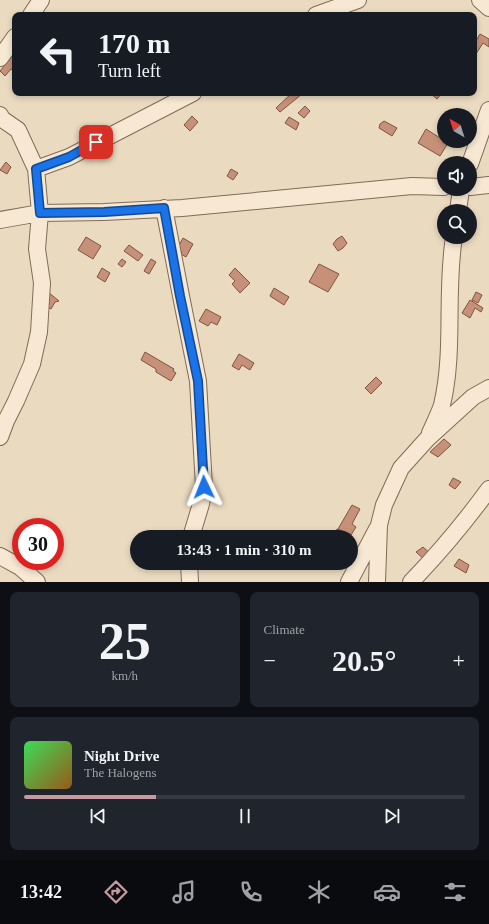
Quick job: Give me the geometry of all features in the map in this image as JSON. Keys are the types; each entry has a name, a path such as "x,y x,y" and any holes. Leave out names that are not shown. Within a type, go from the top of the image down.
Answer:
{"street":[{"path":"33,12 41,0"},
{"path":"324,12 358,0"},
{"path":"480,0 489,8"},
{"path":"0,58 12,41"},
{"path":"36,169 69,157 187,96"},
{"path":"473,156 489,110"},
{"path":"0,114 2,119 18,130 36,169 40,213 37,249 42,283 39,332 32,364 0,437"},
{"path":"477,186 489,185"},
{"path":"0,220 40,213 104,212 190,207 412,186 437,187"},
{"path":"164,208 180,296 198,381 204,487 201,504 193,530"},
{"path":"428,438 441,407 446,381 450,333 449,305 453,244"},
{"path":"377,582 379,525 384,505 401,468 428,438 473,397 489,388"},
{"path":"411,582 463,524 489,489"},
{"path":"349,582 379,525"},
{"path":"0,556 20,567 37,582"},
{"path":"189,570 190,582"}],"building":[{"path":"480,34 489,39 489,47 483,43 477,52 477,39"},
{"path":"12,57 12,70 5,76 0,71"},
{"path":"289,96 300,96 280,112 276,108"},
{"path":"305,106 310,111 304,118 298,113"},
{"path":"192,116 198,122 190,131 184,125"},
{"path":"289,117 299,123 296,130 285,123"},
{"path":"384,121 397,128 392,136 379,128 380,124"},
{"path":"426,129 437,136 437,148 445,148 440,156 418,143"},
{"path":"6,162 11,167 7,174 0,170"},
{"path":"231,169 238,173 233,180 227,176"},
{"path":"342,236 347,243 338,251 333,244"},
{"path":"86,237 101,246 93,259 78,250"},
{"path":"183,238 193,244 186,257 177,249"},
{"path":"129,245 143,255 138,261 124,251"},
{"path":"122,259 126,262 122,267 118,264"},
{"path":"151,259 156,262 149,274 144,271"},
{"path":"319,264 339,274 328,292 309,282"},
{"path":"102,268 110,273 105,282 97,277"},
{"path":"235,268 250,283 240,293 232,284 235,281 229,275"},
{"path":"274,288 289,297 284,305 270,296"},
{"path":"48,292 59,301 55,302 51,309 37,301"},
{"path":"476,292 482,295 478,303 472,300"},
{"path":"470,300 483,308 481,312 475,308 470,318 462,313"},
{"path":"206,309 221,317 217,325 211,322 208,326 199,321"},
{"path":"145,352 174,369 173,371 176,373 171,381 156,372 156,369 141,360"},
{"path":"239,354 254,363 250,370 242,365 239,370 232,366"},
{"path":"376,377 382,383 371,394 365,388"},
{"path":"444,439 451,445 438,457 430,452"},
{"path":"453,478 461,482 455,489 449,485"},
{"path":"352,505 360,509 352,524 356,527 354,530 338,529"},
{"path":"423,547 432,555 426,561 416,552"},
{"path":"459,559 469,565 466,573 454,566"}],"route":[{"path":"96,142 69,157 36,169 40,213 104,212 164,208 180,296 198,381 204,487"}]}
